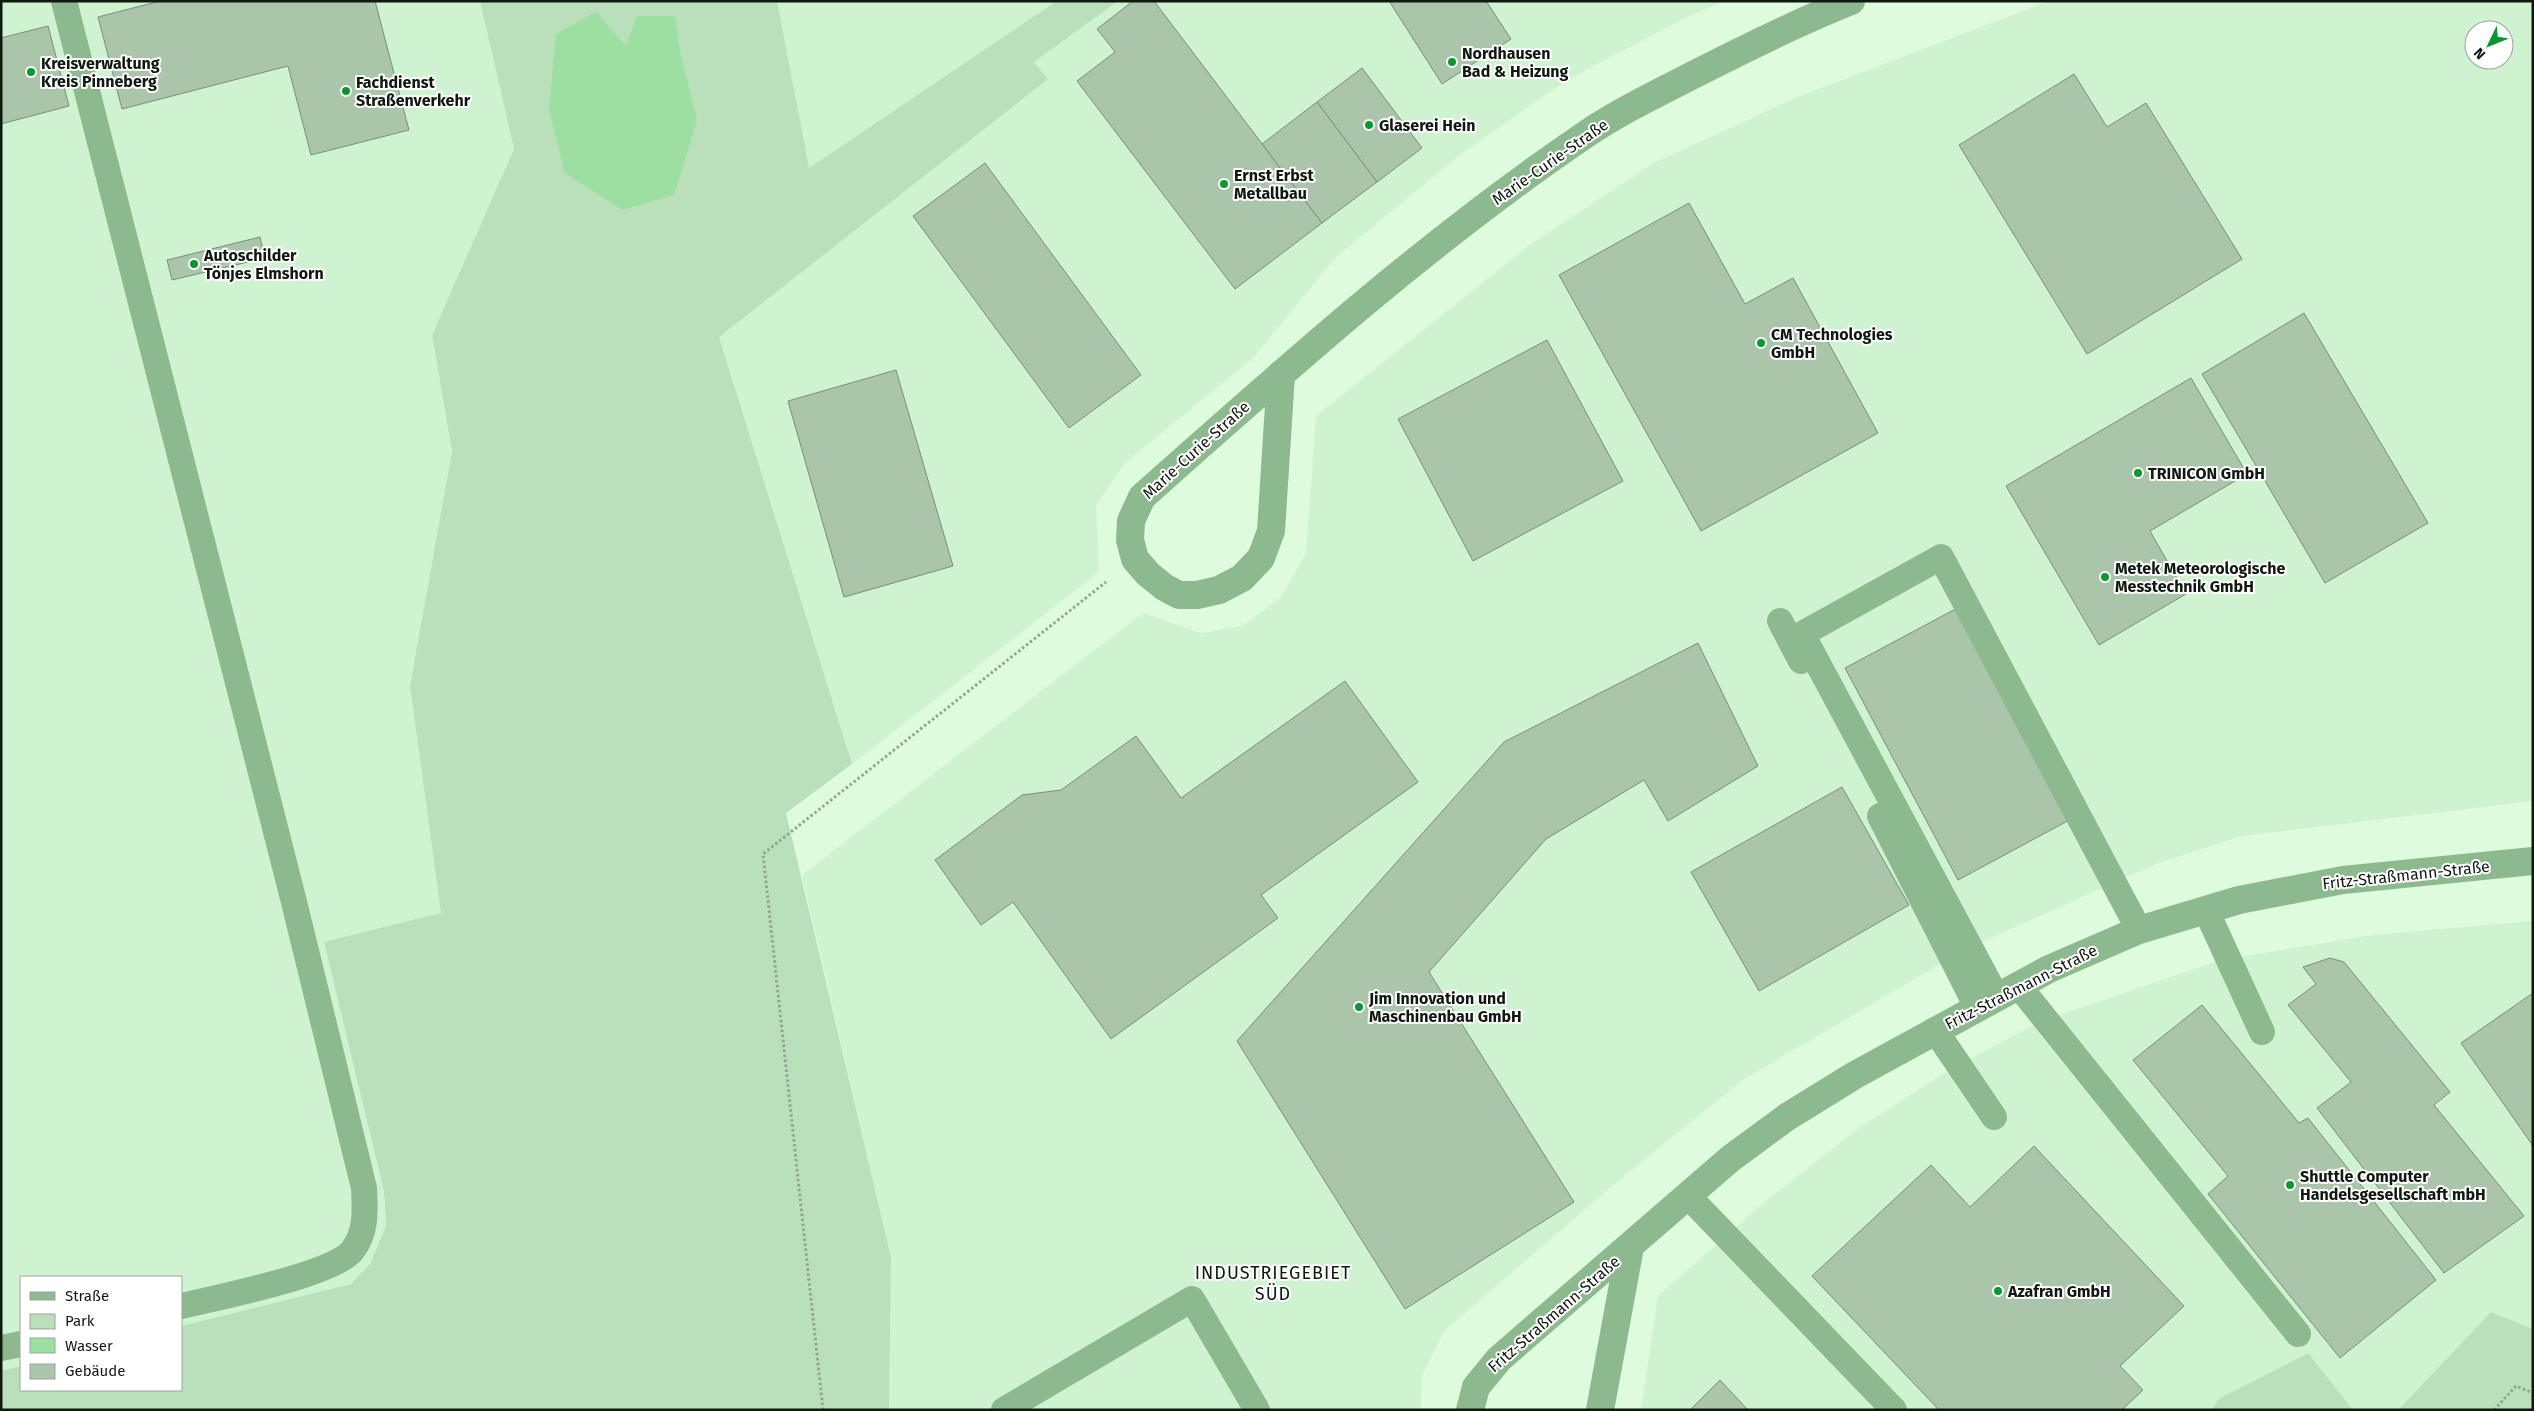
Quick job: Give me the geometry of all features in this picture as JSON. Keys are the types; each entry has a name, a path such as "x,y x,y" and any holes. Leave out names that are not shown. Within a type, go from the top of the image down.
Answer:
{"street":[{"name":"Marie-Curie-Straße","path":"1135,559 1130,540 1131,521 1142,497 1281,374 1472,216 1583,136 1654,95 1786,28 1851,1"},
{"path":"1135,559 1148,574 1179,595 1197,595 1219,590 1242,578 1261,558 1271,531 1281,374"},
{"name":"Fritz-Straßmann-Straße","path":"1470,1410 1476,1387 1500,1359 1630,1248 1730,1159 1787,1117 1855,1075 2049,968 2139,930 2239,900 2343,880 2533,861"},
{"name":"Fritz-Straßmann-Straße","path":"1600,1410 1630,1248"}],"lane":[{"path":"64,1 293,898 364,1188 365,1215 362,1234 352,1252 336,1262 266,1286 182,1306"},
{"path":"1997,996 1802,634 1941,557 2139,930"},
{"path":"1780,621 1997,996 2298,1334"},
{"path":"2206,910 2262,1032"},
{"path":"1935,1030 1994,1117"},
{"path":"1688,1196 1894,1410"},
{"path":"1004,1410 1192,1299 1257,1410"},
{"path":"1,1348 20,1344"}],"path":[{"path":"823,1410 763,854 1135,559"},
{"path":"2494,1410 2516,1386 2533,1393"}],"shaded area":[{"path":"1,1 480,1 514,149 432,335 452,451 410,686 441,914 324,942 383,1184 386,1226 370,1264 351,1284 182,1326 182,1276 20,1276 20,1366 1,1371"},
{"path":"777,1 1057,1 808,169"},
{"path":"1118,1 1723,1 1681,20 1567,80 1461,154 1336,257 1253,358 1125,463 1096,505 1099,572 852,764 719,337 1047,79 1034,62"},
{"path":"2049,1 2533,1 2533,801 2242,836 2156,864 1966,949 1744,1079 1613,1185 1444,1331 1422,1375 1421,1410 889,1410 891,1257 802,875 1143,613 1201,633 1242,626 1280,598 1306,554 1316,416 1531,244 1654,163 1795,98"},
{"path":"2533,921 2533,1329 2491,1312 2398,1410 2353,1410 2307,1353 2220,1398 2211,1410 1641,1410 1658,1296 1760,1206 1860,1127 1954,1067 2042,1021 2221,960 2373,935"}],"green space":[{"path":"480,1 777,1 809,168 1057,1 1118,1 1034,62 1048,79 719,337 852,764 786,813 891,1257 889,1410 1,1410 1,1371 20,1366 20,1391 182,1391 182,1326 351,1284 370,1264 386,1226 384,1191 324,942 441,913 410,686 452,451 432,335 514,149"},
{"path":"2491,1312 2533,1329 2533,1410 2398,1410"},
{"path":"2308,1353 2353,1410 2211,1410 2220,1398"}],"water":[{"path":"596,12 626,46 637,16 675,16 680,52 697,120 674,195 622,210 565,173 549,110 556,34"}],"building":[{"name":"Fachdienst Straßenverkehr","path":"160,1 375,1 409,130 311,155 288,66 122,109 98,17"},
{"name":"Ernst Erbst Metallbau","path":"1133,1 1154,1 1322,223 1235,289 1077,81 1115,52 1097,29"},
{"name":"Nordhausen Bad & Heizung","path":"1389,1 1486,1 1511,39 1442,84"},
{"name":"Kreisverwaltung Kreis Pinneberg","path":"48,26 69,106 1,124 1,38"},
{"name":"Glaserei Hein","path":"1362,68 1422,148 1377,182 1317,102"},
{"path":"2074,74 2107,127 2146,103 2242,259 2087,354 1959,145"},
{"path":"1317,102 1377,182 1322,223 1262,144"},
{"path":"985,163 1141,375 1069,428 913,216"},
{"path":"1689,203 1745,304 1793,278 1878,433 1701,531 1559,275"},
{"path":"260,237 265,258 172,280 167,260"},
{"path":"2304,313 2428,523 2325,583 2202,374"},
{"path":"1547,340 1623,481 1473,561 1398,419"},
{"path":"896,370 953,566 844,597 788,401"},
{"path":"2191,378 2247,474 2150,531 2186,594 2099,645 2006,486"},
{"path":"1961,606 2075,817 1958,880 1845,668"},
{"name":"Jim Innovation und Maschinenbau GmbH","path":"1698,643 1758,766 1668,821 1644,780 1546,839 1429,972 1574,1202 1405,1309 1237,1041 1504,742"},
{"path":"1345,681 1418,782 1261,895 1278,918 1111,1039 1013,902 981,925 935,860 1022,795 1061,790 1136,736 1181,798"},
{"path":"1842,787 1909,905 1759,991 1691,872"},
{"path":"2330,958 2344,962 2450,1092 2434,1105 2524,1216 2444,1273 2317,1108 2351,1082 2288,1005 2316,984 2303,967"},
{"path":"2533,993 2533,1146 2461,1043"},
{"name":"Shuttle Computer Handelsgesellschaft mbH","path":"2202,1005 2299,1123 2308,1118 2436,1280 2340,1358 2208,1194 2228,1176 2133,1060"},
{"name":"Azafran GmbH","path":"2034,1146 2184,1306 2120,1366 2143,1390 2122,1410 1939,1410 1812,1276 1931,1165 1970,1207"},
{"path":"1720,1380 1748,1410 1690,1410"}],"place":[{"name":"Nordhausen Bad & Heizung","path":"1452,62"},
{"name":"Kreisverwaltung Kreis Pinneberg","path":"31,72"},
{"name":"Fachdienst Straßenverkehr","path":"346,91"},
{"name":"Glaserei Hein","path":"1369,125"},
{"name":"Ernst Erbst Metallbau","path":"1224,184"},
{"name":"Autoschilder Tönjes Elmshorn","path":"194,264"},
{"name":"CM Technologies GmbH","path":"1761,343"},
{"name":"TRINICON GmbH","path":"2138,473"},
{"name":"Metek Meteorologische Messtechnik GmbH","path":"2105,577"},
{"name":"Jim Innovation und Maschinenbau GmbH","path":"1359,1007"},
{"name":"Shuttle Computer Handelsgesellschaft mbH","path":"2290,1185"},
{"name":"Azafran GmbH","path":"1998,1291"}],"district":[{"name":"INDUSTRIEGEBIET SÜD","path":"1273,1283"}]}
